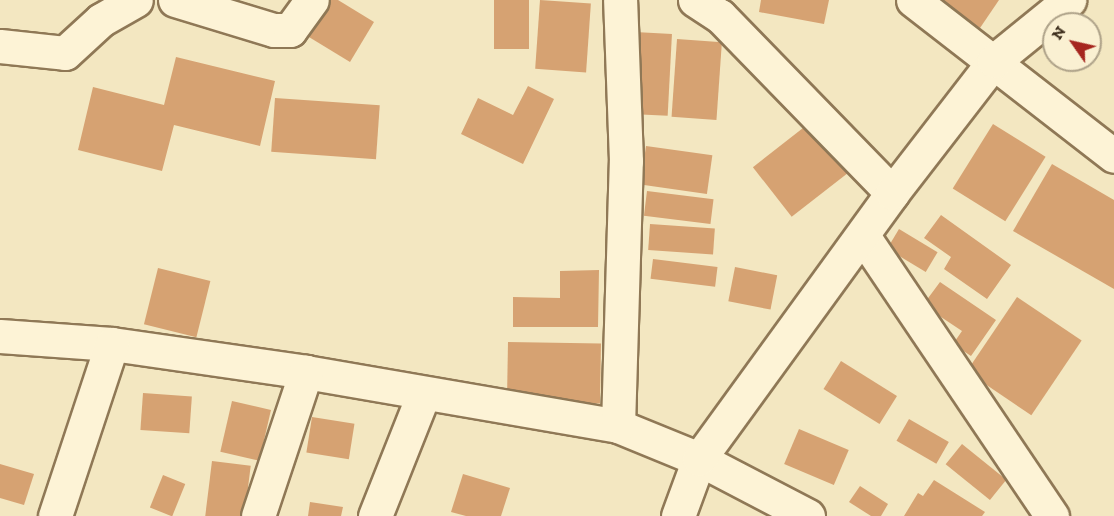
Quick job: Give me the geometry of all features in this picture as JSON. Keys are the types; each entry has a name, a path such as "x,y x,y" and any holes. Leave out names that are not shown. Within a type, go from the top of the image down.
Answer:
{"street":[{"path":"0,46 65,54 101,20 136,0"},
{"path":"175,0 274,30 290,30 312,0"},
{"path":"618,426 626,160 620,0"},
{"path":"695,0 720,16 892,193"},
{"path":"913,0 1114,156"},
{"path":"678,516 699,459 892,193 994,61 1069,0"},
{"path":"862,236 1052,516"},
{"path":"0,336 112,344 306,372 618,426 699,459 808,516"},
{"path":"55,516 112,344"},
{"path":"258,516 306,372"},
{"path":"375,516 424,393"}],"building":[{"path":"325,0 338,0 374,22 350,62 304,34"},
{"path":"494,0 529,0 529,49 494,49"},
{"path":"540,0 591,4 586,72 535,69"},
{"path":"761,0 829,0 824,24 759,12"},
{"path":"937,0 999,0 980,28"},
{"path":"635,32 672,34 668,116 631,114"},
{"path":"677,39 722,42 716,120 672,117"},
{"path":"176,57 275,81 260,146 174,125 162,171 78,150 93,87 164,105"},
{"path":"528,86 554,99 523,164 461,134 478,98 513,115"},
{"path":"275,98 380,105 376,159 271,152"},
{"path":"812,121 851,171 792,217 753,167"},
{"path":"993,124 1046,157 1005,221 953,188"},
{"path":"646,146 712,155 707,194 641,185"},
{"path":"1052,164 1114,200 1114,289 1013,231"},
{"path":"647,191 714,199 710,224 644,216"},
{"path":"941,215 1011,265 987,299 944,269 951,257 924,238"},
{"path":"650,224 715,229 713,254 648,250"},
{"path":"899,229 938,252 926,272 887,249"},
{"path":"653,259 718,267 715,287 651,279"},
{"path":"735,267 777,275 771,310 728,301"},
{"path":"158,268 210,281 196,337 144,324"},
{"path":"599,270 598,327 513,327 513,297 560,298 560,271"},
{"path":"940,282 996,320 971,356 953,344 962,331 923,305"},
{"path":"1017,297 1082,341 1031,415 967,372"},
{"path":"508,342 601,344 600,404 507,402"},
{"path":"841,361 897,396 879,424 824,389"},
{"path":"143,393 192,396 189,433 140,430"},
{"path":"232,401 271,410 259,461 220,452"},
{"path":"312,417 354,424 349,459 306,453"},
{"path":"909,419 949,442 936,464 896,441"},
{"path":"799,429 849,450 834,485 784,464"},
{"path":"962,444 1006,480 990,500 946,464"},
{"path":"212,461 251,466 245,516 205,516"},
{"path":"0,464 34,474 24,505 0,498"},
{"path":"463,474 510,488 501,516 466,516 451,512"},
{"path":"163,475 185,484 172,516 150,507"},
{"path":"934,480 985,512 982,516 904,516 918,493 923,496"},
{"path":"860,486 888,504 881,516 871,516 849,502"},
{"path":"310,502 343,507 341,516 308,516"}]}
